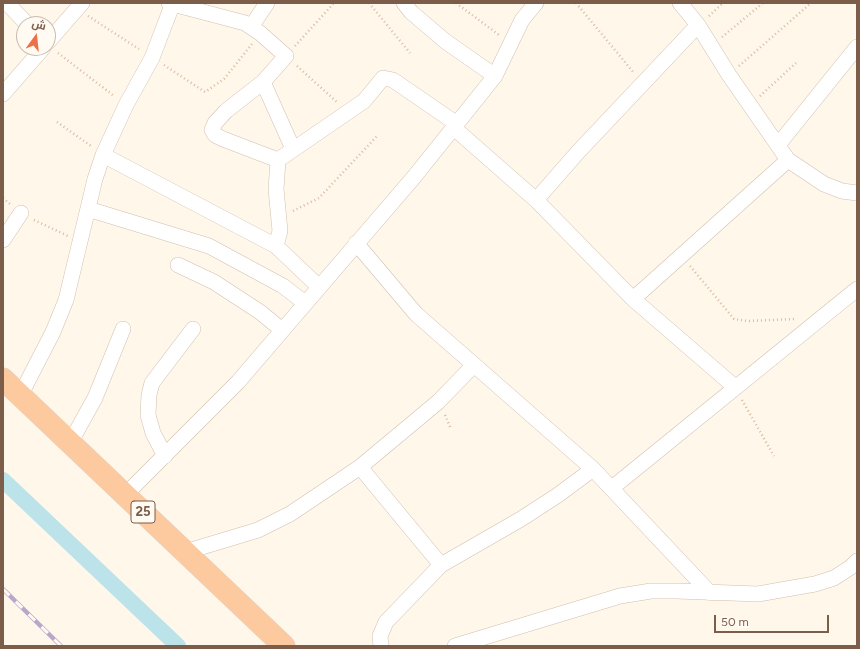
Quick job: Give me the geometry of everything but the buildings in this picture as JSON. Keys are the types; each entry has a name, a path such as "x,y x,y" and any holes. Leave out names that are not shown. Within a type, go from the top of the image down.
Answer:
{"highway":[{"name":"25","path":"3,379 284,646"}],"street":[{"path":"7,3 19,16"},
{"path":"20,396 54,332 66,300 103,155 126,105 152,58 172,3 212,16 240,21 256,30 286,56 263,82 226,111 215,123 212,132 244,149 278,160"},
{"path":"256,30 267,3"},
{"path":"404,3 411,12 445,41 495,76"},
{"path":"125,495 238,382 414,177 495,76 522,20 536,3"},
{"path":"680,3 698,25 729,75 788,160 824,184 842,191 857,193"},
{"path":"56,36 79,6"},
{"path":"536,200 578,152 698,25"},
{"path":"778,145 857,47"},
{"path":"5,88 39,56"},
{"path":"276,246 280,231 276,189 278,160 364,101 381,79 385,77 393,80 455,126 536,200 633,299 735,387"},
{"path":"263,82 293,149"},
{"path":"103,155 276,246 319,287"},
{"path":"633,299 682,257 788,160"},
{"path":"88,209 208,246 283,286 305,303"},
{"path":"3,240 21,213"},
{"path":"356,243 416,314 473,366 593,469 710,593"},
{"path":"178,265 214,282 260,312 282,330"},
{"path":"612,488 857,289"},
{"path":"70,443 95,398 123,329"},
{"path":"165,456 153,433 150,421 149,395 152,383 193,329"},
{"path":"185,552 258,530 290,514 360,467 438,402 473,366"},
{"path":"360,467 441,565"},
{"path":"381,646 380,636 386,622 441,565 527,515 558,495 593,469"},
{"path":"455,646 620,596 651,591 758,594 815,584 834,578 851,567 857,560"}],"path":[{"path":"334,3 286,56 349,112"},
{"path":"369,3 410,53"},
{"path":"456,3 510,43"},
{"path":"576,3 643,84"},
{"path":"711,46 763,3"},
{"path":"729,75 811,3"},
{"path":"79,6 152,58 205,92 224,79 256,30"},
{"path":"56,53 126,105"},
{"path":"751,105 796,62"},
{"path":"57,122 103,155"},
{"path":"278,219 319,198 378,135"},
{"path":"21,213 80,242"},
{"path":"682,257 734,319 747,321 820,318"},
{"path":"735,387 774,456"}],"waterway":[{"path":"3,480 178,646"}],"railway":[{"path":"3,589 61,646"}]}
